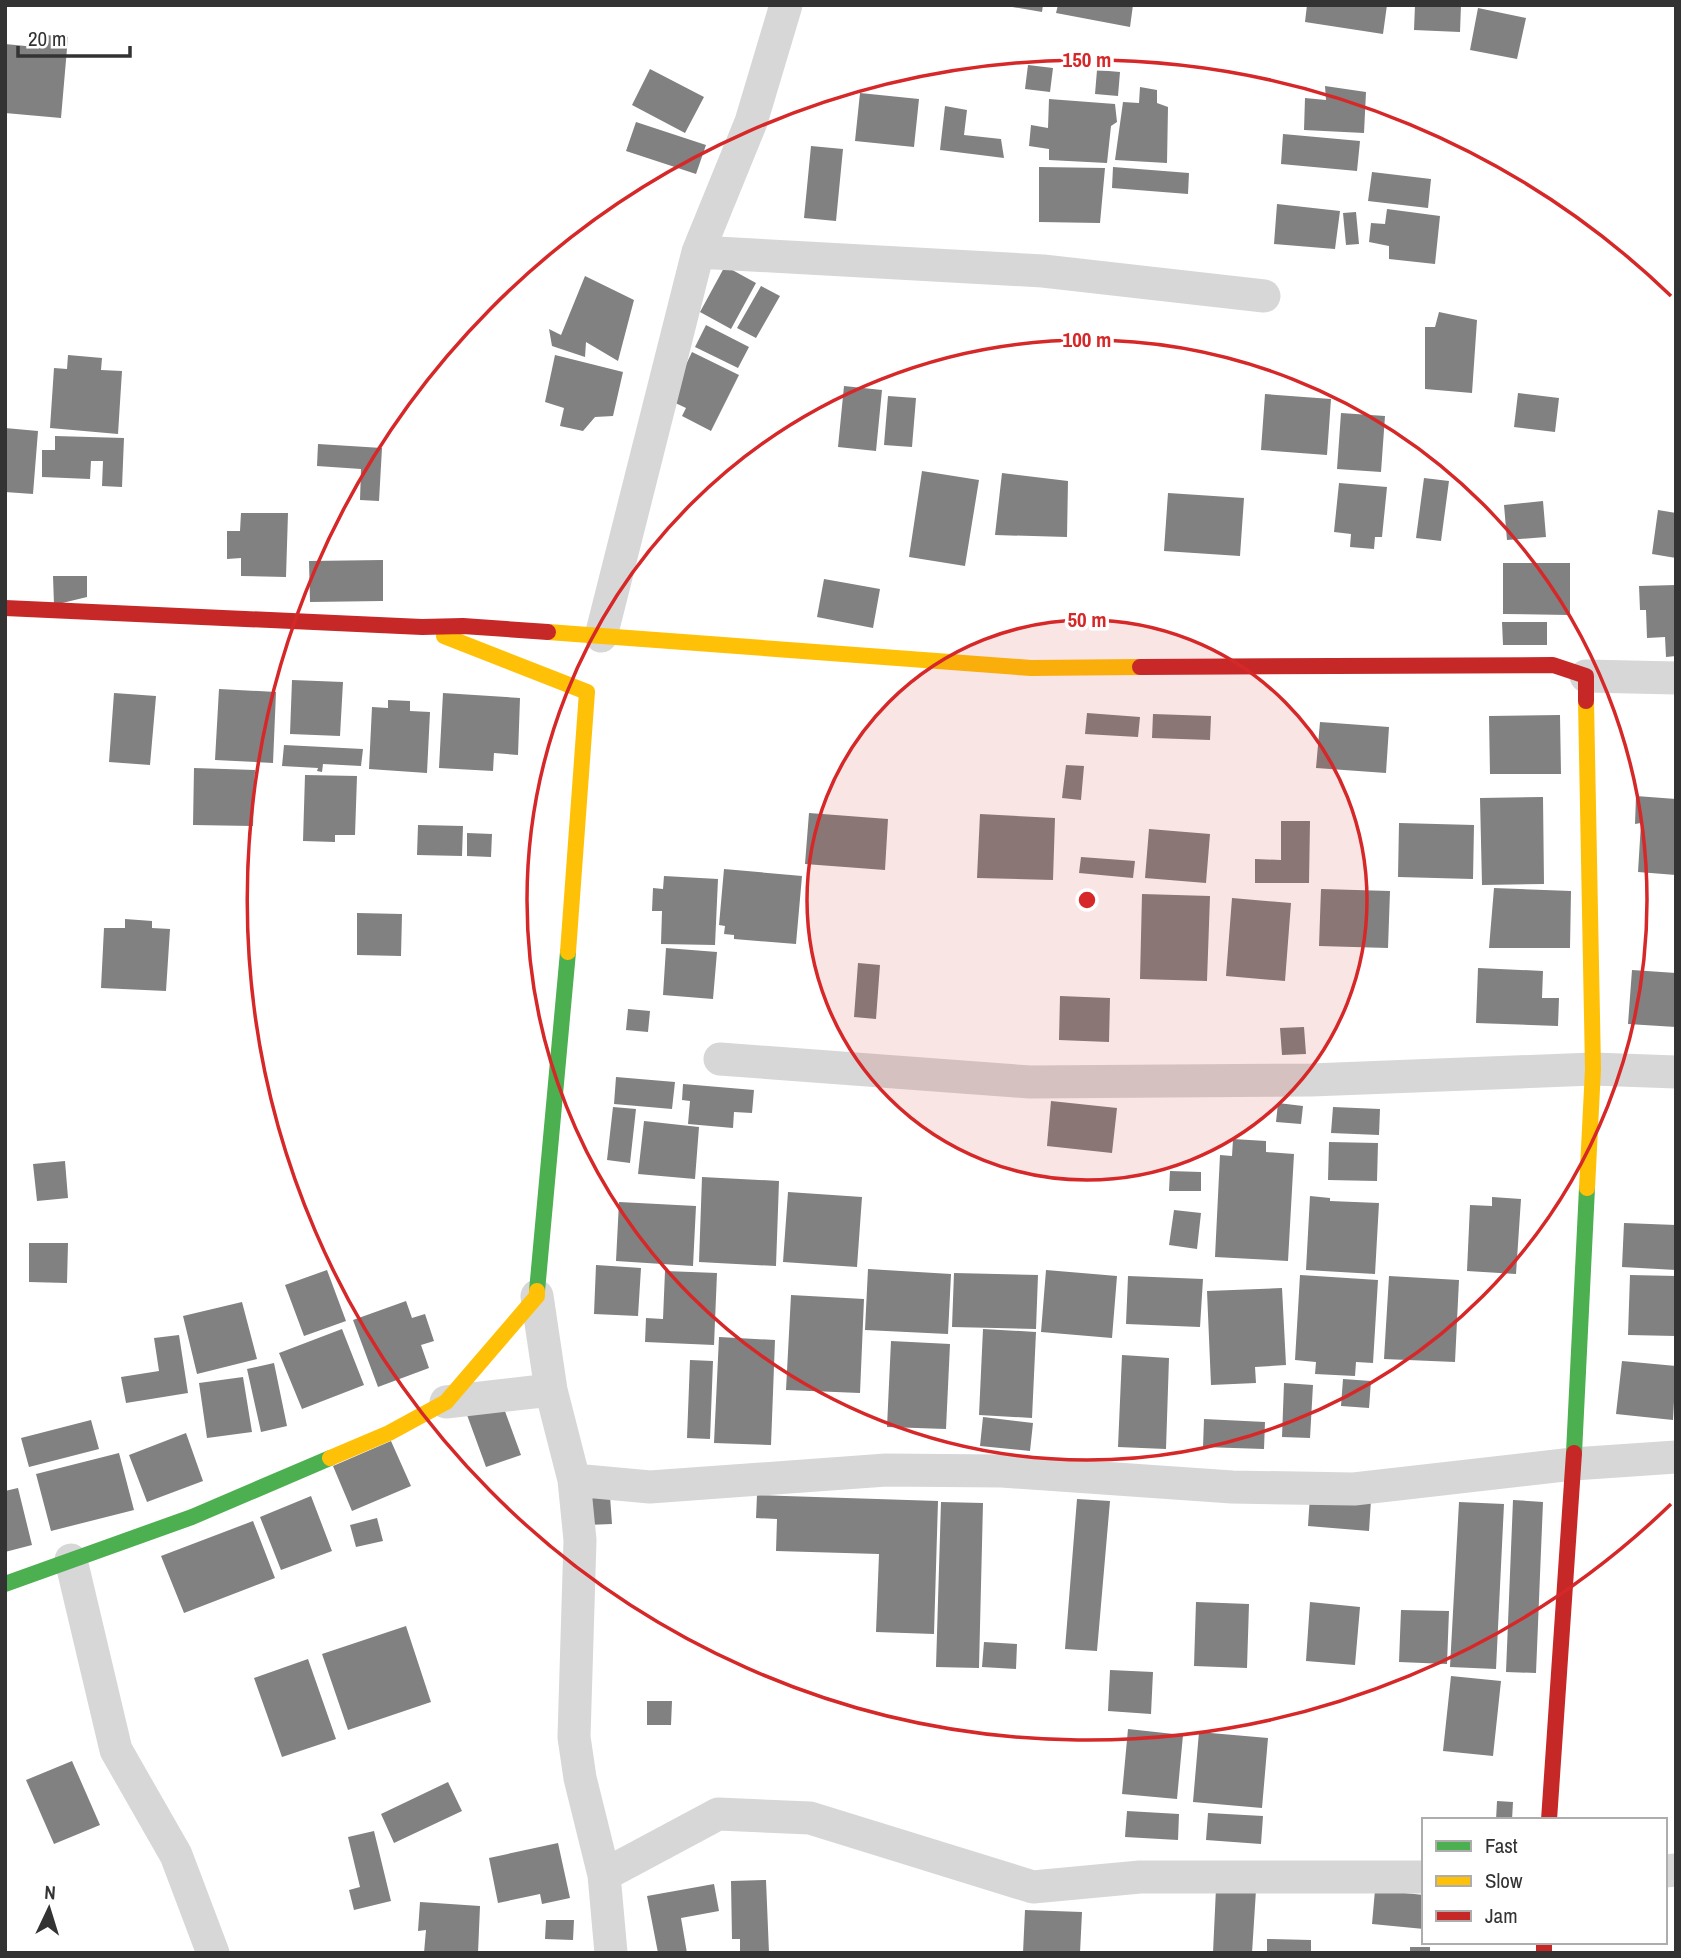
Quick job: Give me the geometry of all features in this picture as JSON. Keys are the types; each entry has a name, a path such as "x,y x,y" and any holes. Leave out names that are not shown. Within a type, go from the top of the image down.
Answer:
{"street":[{"path":"601,636 698,252 751,122 786,5"},
{"path":"698,252 1043,271 1264,296"},
{"path":"5,608 422,627 463,625 1031,668 1553,665 1586,676 1676,678"},
{"path":"422,627 587,692 572,904 537,1296 551,1390 574,1479 580,1540 575,1737 580,1778 604,1875 611,1953"},
{"path":"1549,1818 1573,1464 1593,1069 1586,676"},
{"path":"720,1059 1030,1082 1311,1080 1593,1069 1676,1072"},
{"path":"5,1584 192,1517 389,1433 446,1402 537,1296"},
{"path":"446,1402 551,1390"},
{"path":"574,1479 650,1487 886,1470 1002,1471 1232,1487 1354,1489 1573,1464 1676,1458"},
{"path":"71,1560 116,1750 176,1855 213,1953"},
{"path":"604,1875 718,1814 810,1818 1033,1886 1154,1877 1422,1877"}],"building":[{"path":"1001,5 1043,5 1042,12"},
{"path":"1058,5 1133,5 1130,27 1056,13"},
{"path":"1307,5 1387,5 1383,34 1305,22"},
{"path":"1415,5 1461,5 1460,32 1414,30"},
{"path":"1478,8 1526,18 1517,59 1470,50"},
{"path":"36,34 68,37 61,118 5,113 5,44 36,47"},
{"path":"1028,65 1053,68 1050,92 1025,89"},
{"path":"650,69 704,97 685,133 632,105"},
{"path":"1097,70 1120,72 1118,96 1095,94"},
{"path":"1325,86 1366,92 1364,133 1304,130 1305,98 1326,100"},
{"path":"1140,87 1157,90 1157,103 1168,107 1167,163 1115,160 1123,102 1139,103"},
{"path":"860,93 919,99 914,147 855,141"},
{"path":"1049,99 1115,104 1117,122 1111,126 1107,163 1049,160 1049,149 1029,146 1031,125 1048,128"},
{"path":"945,106 967,110 964,135 1001,139 1004,158 940,150"},
{"path":"636,122 706,145 696,174 626,151"},
{"path":"1283,134 1360,141 1357,171 1281,164"},
{"path":"811,146 843,149 836,221 804,218"},
{"path":"1039,167 1105,168 1100,223 1039,222"},
{"path":"1113,167 1189,173 1188,194 1112,188"},
{"path":"1372,172 1431,179 1428,208 1368,201"},
{"path":"1277,204 1340,211 1335,249 1274,244"},
{"path":"1387,209 1440,216 1435,264 1389,259 1389,246 1369,242 1371,223 1385,224"},
{"path":"1356,212 1359,244 1346,245 1343,213"},
{"path":"725,266 756,283 731,329 700,312"},
{"path":"585,276 634,300 618,361 586,342 585,357 552,346 549,329 561,335"},
{"path":"761,286 780,296 756,338 737,328"},
{"path":"1439,312 1477,320 1472,393 1425,389 1425,327 1435,327"},
{"path":"706,325 749,347 738,368 695,347"},
{"path":"692,352 739,375 711,431 682,416 686,408 669,400"},
{"path":"68,355 102,358 101,370 122,371 118,434 50,428 54,368 67,369"},
{"path":"555,355 623,372 613,416 595,417 583,431 560,426 564,408 545,402"},
{"path":"844,386 882,390 876,451 838,447"},
{"path":"1518,393 1559,398 1555,432 1514,427"},
{"path":"1265,394 1331,399 1327,455 1261,450"},
{"path":"888,396 916,398 912,447 884,445"},
{"path":"1341,413 1385,416 1381,472 1337,469"},
{"path":"5,428 38,431 33,494 5,492"},
{"path":"55,436 124,438 122,487 102,486 103,461 91,461 90,479 42,477 42,450 55,450"},
{"path":"318,444 382,448 379,501 360,500 361,469 317,466"},
{"path":"922,471 979,480 965,566 909,557"},
{"path":"1002,473 1068,481 1067,537 995,535"},
{"path":"1424,478 1449,481 1441,541 1416,538"},
{"path":"1339,483 1387,487 1382,537 1375,537 1374,549 1350,547 1351,534 1334,532"},
{"path":"1168,493 1244,498 1240,556 1164,551"},
{"path":"1543,501 1546,537 1507,540 1504,505"},
{"path":"1658,510 1676,513 1676,558 1652,554"},
{"path":"241,513 288,513 286,577 241,576 241,558 227,559 227,531 240,531"},
{"path":"383,560 383,601 310,602 309,561"},
{"path":"1503,563 1570,563 1570,615 1503,614"},
{"path":"53,576 87,576 87,597 54,605"},
{"path":"824,579 880,589 873,628 817,617"},
{"path":"1676,585 1676,656 1666,657 1665,637 1647,638 1646,610 1640,610 1639,586"},
{"path":"1502,622 1547,622 1547,645 1503,645"},
{"path":"292,680 343,682 340,736 290,734"},
{"path":"219,689 276,692 273,763 215,760"},
{"path":"114,693 156,696 150,765 109,762"},
{"path":"443,693 520,698 518,755 494,753 493,771 439,768"},
{"path":"388,700 410,701 410,711 430,712 427,773 369,769 372,707 388,708"},
{"path":"1087,713 1140,717 1138,737 1085,734"},
{"path":"1153,714 1211,716 1210,740 1152,738"},
{"path":"1560,715 1561,774 1490,774 1489,716"},
{"path":"1320,722 1389,727 1386,773 1316,768"},
{"path":"284,745 363,749 361,766 323,764 322,772 317,771 318,768 282,766"},
{"path":"1066,765 1084,766 1081,800 1062,798"},
{"path":"194,768 255,770 253,826 193,825"},
{"path":"305,775 357,776 355,835 335,835 335,842 303,841"},
{"path":"1636,796 1676,799 1676,875 1638,872 1641,823 1635,824"},
{"path":"1543,797 1544,884 1482,885 1480,798"},
{"path":"809,813 888,819 885,870 805,864"},
{"path":"980,814 1055,818 1053,880 977,878"},
{"path":"1281,821 1310,821 1309,883 1255,883 1255,859 1281,860"},
{"path":"1399,823 1474,825 1473,879 1398,877"},
{"path":"418,825 463,826 462,856 417,855"},
{"path":"1149,829 1210,834 1206,883 1145,878"},
{"path":"467,833 492,834 491,857 467,856"},
{"path":"1081,857 1135,861 1133,878 1079,873"},
{"path":"724,869 802,876 796,944 734,939 734,935 724,934 725,926 719,925"},
{"path":"664,876 718,879 715,945 661,944 662,911 652,911 653,888 663,889"},
{"path":"1494,888 1571,891 1570,948 1489,948"},
{"path":"1321,889 1390,891 1388,948 1319,946"},
{"path":"1142,894 1210,896 1207,981 1140,979"},
{"path":"1232,898 1291,903 1285,981 1226,976"},
{"path":"357,913 402,914 401,956 357,955"},
{"path":"125,919 152,921 152,928 170,929 166,991 101,988 104,928 125,928"},
{"path":"666,948 717,952 713,999 663,995"},
{"path":"858,963 880,965 876,1019 854,1017"},
{"path":"1478,968 1543,971 1542,998 1559,998 1558,1026 1476,1023"},
{"path":"1632,970 1676,973 1676,1027 1628,1024"},
{"path":"1060,996 1110,998 1109,1042 1059,1040"},
{"path":"628,1009 650,1011 648,1032 626,1030"},
{"path":"1304,1027 1306,1054 1282,1055 1280,1028"},
{"path":"616,1077 675,1082 672,1109 614,1104"},
{"path":"683,1084 754,1090 752,1113 734,1112 733,1128 688,1124 690,1101 682,1100"},
{"path":"1051,1101 1117,1108 1112,1153 1047,1146"},
{"path":"1278,1103 1303,1106 1301,1124 1276,1122"},
{"path":"613,1107 636,1109 630,1163 607,1160"},
{"path":"1333,1107 1380,1109 1379,1135 1331,1133"},
{"path":"644,1121 699,1127 695,1179 638,1174"},
{"path":"1233,1139 1266,1141 1266,1152 1294,1154 1288,1261 1215,1257 1220,1155 1232,1156"},
{"path":"1329,1142 1378,1143 1377,1181 1328,1180"},
{"path":"65,1161 68,1198 37,1201 33,1164"},
{"path":"1170,1171 1201,1172 1201,1191 1169,1191"},
{"path":"702,1177 779,1181 776,1266 699,1262"},
{"path":"788,1192 862,1197 857,1267 783,1262"},
{"path":"1310,1196 1330,1198 1330,1201 1379,1203 1375,1274 1306,1270"},
{"path":"1492,1197 1521,1199 1516,1274 1467,1271 1470,1205 1492,1206"},
{"path":"619,1202 696,1206 693,1266 616,1261"},
{"path":"1174,1210 1201,1213 1197,1249 1169,1245"},
{"path":"1624,1223 1676,1225 1676,1270 1622,1267"},
{"path":"29,1243 68,1243 67,1283 29,1282"},
{"path":"596,1265 641,1268 638,1316 594,1314"},
{"path":"868,1269 951,1274 948,1334 865,1330"},
{"path":"327,1270 346,1321 304,1336 285,1285"},
{"path":"1046,1270 1117,1276 1112,1338 1041,1332"},
{"path":"665,1271 717,1273 714,1345 645,1342 646,1318 663,1319"},
{"path":"954,1273 1038,1275 1036,1329 952,1327"},
{"path":"1300,1275 1378,1280 1373,1363 1356,1362 1355,1376 1315,1374 1316,1362 1295,1360"},
{"path":"1630,1275 1676,1276 1676,1336 1628,1335"},
{"path":"1128,1276 1203,1279 1200,1327 1126,1324"},
{"path":"1389,1276 1459,1280 1455,1362 1384,1359"},
{"path":"1282,1288 1286,1365 1255,1367 1256,1383 1211,1385 1207,1291"},
{"path":"791,1295 864,1299 860,1393 786,1390"},
{"path":"406,1301 412,1318 425,1314 434,1341 421,1345 429,1368 378,1387 353,1320"},
{"path":"242,1302 257,1359 197,1374 183,1316"},
{"path":"342,1329 364,1385 302,1409 279,1353"},
{"path":"983,1329 1036,1332 1032,1418 979,1415"},
{"path":"179,1335 188,1393 126,1403 121,1377 159,1371 154,1338"},
{"path":"719,1337 775,1340 771,1445 714,1443"},
{"path":"891,1341 950,1344 946,1429 887,1427"},
{"path":"1122,1355 1169,1358 1166,1449 1118,1447"},
{"path":"690,1360 713,1361 710,1439 687,1438"},
{"path":"1622,1361 1676,1366 1673,1420 1616,1414"},
{"path":"274,1363 287,1426 261,1432 247,1369"},
{"path":"243,1377 252,1432 207,1438 199,1383"},
{"path":"1343,1379 1371,1381 1369,1408 1341,1406"},
{"path":"1284,1383 1313,1385 1310,1438 1282,1437"},
{"path":"502,1403 521,1455 486,1467 467,1415"},
{"path":"983,1417 1033,1423 1030,1451 980,1446"},
{"path":"1204,1419 1265,1422 1264,1449 1203,1447"},
{"path":"91,1420 99,1449 29,1467 21,1438"},
{"path":"186,1433 203,1481 147,1502 129,1455"},
{"path":"391,1441 411,1486 352,1511 333,1466"},
{"path":"119,1453 134,1510 51,1531 36,1474"},
{"path":"18,1488 32,1545 5,1552 5,1491"},
{"path":"757,1495 938,1501 934,1634 876,1632 879,1554 776,1551 777,1519 756,1518"},
{"path":"1310,1495 1371,1500 1369,1531 1308,1526"},
{"path":"311,1496 332,1551 281,1570 260,1517"},
{"path":"610,1496 612,1524 587,1525 586,1498"},
{"path":"1077,1499 1110,1501 1097,1651 1065,1649"},
{"path":"1513,1500 1543,1502 1536,1673 1506,1672"},
{"path":"941,1502 983,1503 979,1668 936,1667"},
{"path":"1459,1502 1504,1504 1496,1669 1450,1667"},
{"path":"377,1518 383,1541 356,1547 350,1525"},
{"path":"253,1521 275,1578 184,1613 161,1556"},
{"path":"1196,1602 1249,1604 1247,1668 1194,1666"},
{"path":"1310,1602 1360,1607 1355,1665 1306,1661"},
{"path":"1401,1610 1449,1611 1447,1664 1399,1662"},
{"path":"406,1626 431,1702 348,1730 322,1654"},
{"path":"984,1642 1017,1644 1016,1669 982,1667"},
{"path":"308,1659 336,1739 282,1757 254,1678"},
{"path":"1110,1670 1153,1672 1151,1714 1108,1711"},
{"path":"1451,1676 1501,1681 1493,1756 1443,1751"},
{"path":"647,1701 672,1701 671,1725 647,1725"},
{"path":"1128,1729 1183,1735 1177,1799 1122,1794"},
{"path":"1199,1732 1268,1738 1262,1808 1193,1802"},
{"path":"72,1761 100,1825 54,1844 26,1780"},
{"path":"448,1782 462,1811 394,1843 381,1814"},
{"path":"1497,1801 1513,1802 1512,1818 1496,1818"},
{"path":"1127,1811 1179,1814 1178,1840 1125,1837"},
{"path":"1208,1813 1263,1816 1261,1844 1206,1840"},
{"path":"374,1831 391,1901 354,1910 349,1890 360,1887 348,1837"},
{"path":"558,1843 570,1898 542,1904 540,1894 498,1903 489,1858"},
{"path":"766,1880 769,1953 740,1953 740,1939 732,1939 731,1881"},
{"path":"714,1884 719,1911 681,1918 687,1953 658,1953 647,1896"},
{"path":"1216,1888 1256,1890 1252,1953 1213,1953"},
{"path":"1375,1890 1422,1895 1422,1929 1372,1924"},
{"path":"420,1902 480,1906 478,1953 424,1953 426,1930 418,1931"},
{"path":"1025,1910 1082,1912 1080,1953 1023,1953"},
{"path":"546,1920 574,1920 573,1940 545,1939"},
{"path":"1267,1939 1311,1940 1311,1953 1267,1953"},
{"path":"1410,1947 1430,1947 1430,1953 1410,1953"}],"traffic: fast":[{"path":"537,1291 568,952"},
{"path":"1574,1453 1587,1188"},
{"path":"5,1584 192,1517 330,1458"}],"traffic: slow":[{"path":"548,632 1031,668 1140,667"},
{"path":"444,636 587,692 568,952"},
{"path":"1586,701 1593,1069 1587,1188"},
{"path":"330,1458 389,1433 446,1402 537,1296 537,1291"}],"traffic: jam":[{"path":"5,608 422,627 463,626 548,632"},
{"path":"1140,667 1553,665 1586,676 1586,701"},
{"path":"1549,1818 1574,1453"},
{"path":"1544,1944 1544,1953"}]}
